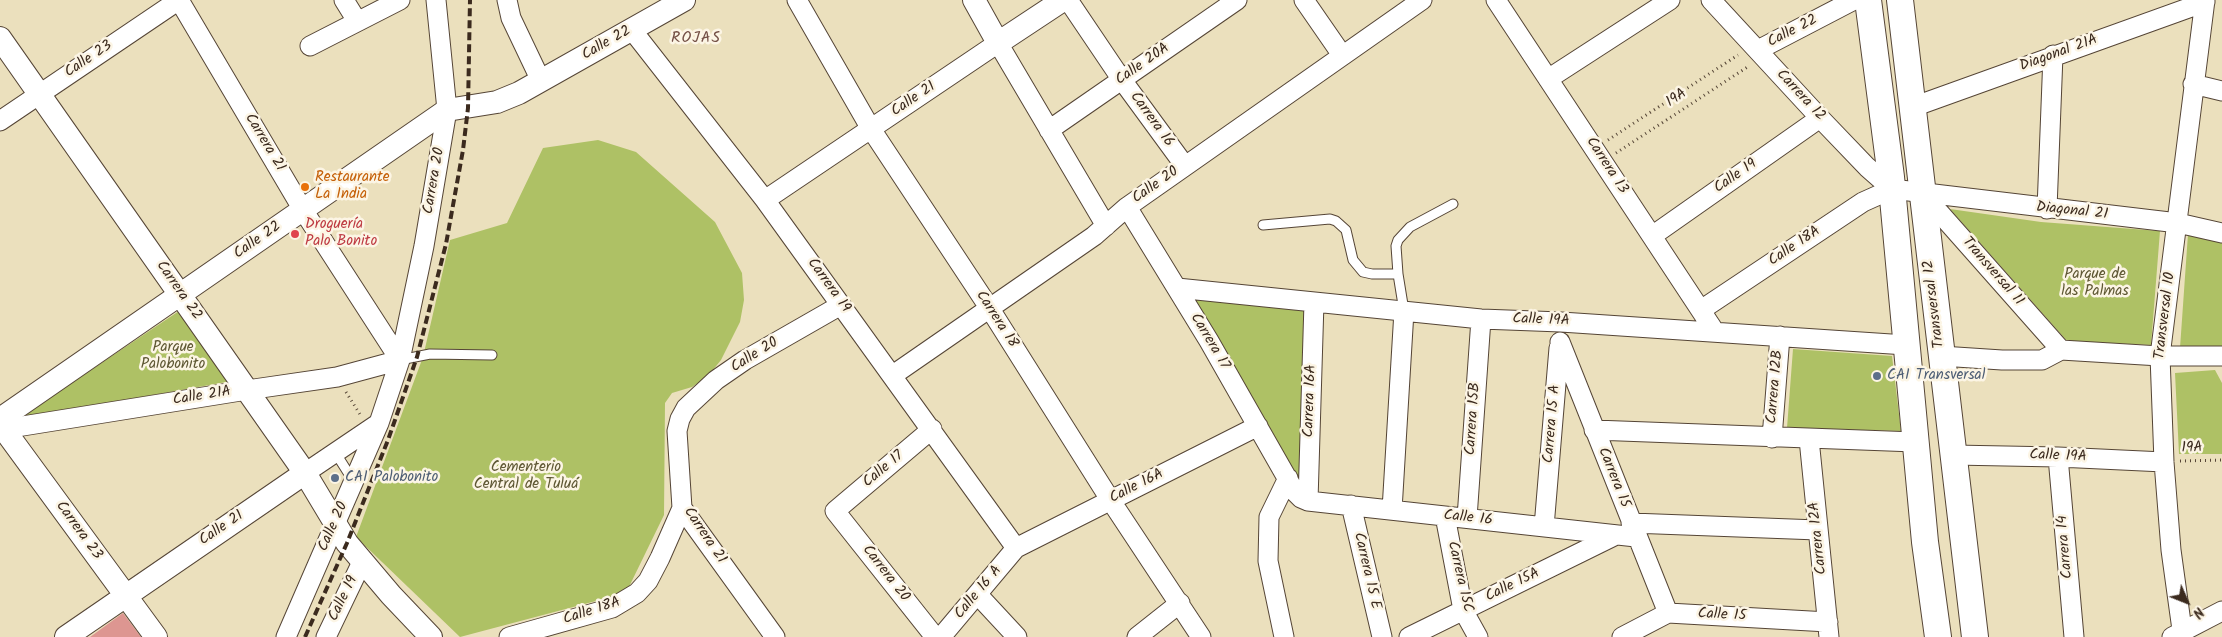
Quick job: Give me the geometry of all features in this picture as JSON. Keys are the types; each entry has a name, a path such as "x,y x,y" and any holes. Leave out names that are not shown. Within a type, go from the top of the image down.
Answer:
{"main road":[{"name":"Transversal 12","path":"1868,0 1892,189 1925,542 1938,637"},
{"name":"Transversal 12","path":"1900,0 1952,455 1975,637"}],"street":[{"name":"Calle 23","path":"0,121 179,0"},
{"name":"Carrera 21","path":"179,0 303,210 400,360"},
{"path":"344,0 357,21"},
{"path":"310,46 400,0"},
{"name":"Carrera 20","path":"400,360 424,246 447,110 436,0"},
{"path":"507,0 511,18 542,81"},
{"name":"Calle 22","path":"1,424 181,294 447,110 497,102 542,81 684,0"},
{"name":"Carrera 18","path":"797,0 871,128 990,309 1111,501 1202,637"},
{"path":"974,0 1106,226"},
{"name":"Calle 21","path":"765,200 1062,0"},
{"name":"Carrera 16","path":"1068,0 1122,80 1184,166"},
{"name":"Calle 20A","path":"1049,130 1237,0"},
{"path":"1304,0 1342,54"},
{"name":"Carrera 13","path":"1496,0 1715,332"},
{"path":"1548,79 1670,0"},
{"name":"Carrera 12","path":"1711,0 1820,118 1867,167 1892,189"},
{"name":"Calle 22","path":"1758,50 1854,0"},
{"name":"Diagonal 21A","path":"1913,107 2205,1"},
{"name":"Transversal 10","path":"2178,636 2164,462 2160,356 2205,1"},
{"name":"Calle 20","path":"893,374 990,309 1106,226 1127,207 1342,54 1410,3"},
{"name":"Carrera 19","path":"632,30 765,200 893,374 1016,548"},
{"name":"Carrera 22","path":"0,38 305,473 336,525 362,562 431,637"},
{"path":"2047,209 2053,55"},
{"path":"2193,84 2222,91"},
{"name":"Calle 19","path":"1652,236 1820,118"},
{"path":"1892,189 1922,193"},
{"name":"Calle 18A","path":"1701,310 1863,202 1892,189"},
{"name":"Diagonal 21","path":"1922,193 2178,224 2222,233"},
{"name":"Transversal 11","path":"1922,193 2061,350"},
{"name":"Carrera 17","path":"1127,207 1177,288 1288,478 1304,499"},
{"name":"Calle 19A","path":"1177,288 1481,319 1561,322 1906,345"},
{"name":"Carrera 16A","path":"1304,499 1314,302"},
{"name":"Calle 20","path":"680,419 686,408 716,380 746,360 841,305"},
{"path":"1392,510 1404,311"},
{"name":"Carrera 15B","path":"1467,518 1481,319"},
{"name":"Carrera 15 A","path":"1544,527 1561,322"},
{"name":"Carrera 12B","path":"1772,438 1780,336"},
{"name":"Carrera 15","path":"1560,342 1668,613"},
{"path":"1941,356 2002,360 2042,360 2061,350 2220,359"},
{"name":"Calle 20","path":"286,637 354,482 400,360"},
{"name":"Calle 21A","path":"1,424 337,377 400,360"},
{"name":"Carrera 21","path":"680,419 676,446 683,495 682,508 775,637"},
{"name":"Carrera 23","path":"1,424 156,637"},
{"name":"Calle 21","path":"66,637 374,426"},
{"name":"Calle 16A","path":"1016,548 1258,426"},
{"name":"Calle 17","path":"835,511 932,429"},
{"path":"1594,430 1915,442"},
{"name":"Carrera 12A","path":"1809,439 1829,630"},
{"name":"Calle 19A","path":"1952,455 2058,456 2164,462"},
{"name":"Carrera 14","path":"2058,456 2074,637"},
{"path":"1284,637 1268,561 1269,517 1288,478"},
{"name":"Calle 16","path":"1304,499 1351,506 1617,535 1634,530"},
{"name":"Carrera 15 E","path":"1351,506 1382,637"},
{"name":"Calle 18A","path":"509,637 612,608 637,593 648,581 682,508"},
{"name":"Carrera 20","path":"835,511 935,637"},
{"name":"Carrera 15C","path":"1445,516 1463,610 1478,637"},
{"path":"1634,530 1818,530"},
{"name":"Calle 15A","path":"1409,637 1617,535"},
{"name":"Calle 16 A","path":"941,637 1016,548"},
{"name":"Calle 19","path":"326,637 362,562"},
{"path":"978,595 1017,637"},
{"path":"1137,637 1180,603"},
{"path":"2178,636 2222,611"},
{"path":"1622,637 1668,613"},
{"name":"Calle 15","path":"1668,613 1829,630"}],"lane":[{"path":"1404,311 1396,246 1400,236 1410,227 1453,204"},
{"path":"1263,225 1330,219 1336,221 1346,230 1353,260 1363,272 1398,274"},
{"path":"400,360 430,354 492,355"},
{"path":"336,452 354,482"}],"path":[{"name":"19A","path":"1599,155 1758,50"},
{"name":"19A","path":"1599,155 1758,50"},
{"path":"337,377 374,426"},
{"name":"19A","path":"2164,462 2222,460"}],"green space":[{"name":"Cementerio Central de Tuluá","path":"598,140 636,152 715,222 742,273 744,300 740,322 721,360 708,376 692,387 672,393 665,403 664,515 626,593 460,637 356,537 423,357 450,240 507,223 543,148"},
{"name":"Parque de las Palmas","path":"1950,209 2041,222 2160,231 2151,345 2067,341"},
{"path":"2188,234 2222,242 2222,347 2180,348"},
{"path":"1195,299 1305,311 1301,485"},
{"name":"Parque Palobonito","path":"182,309 232,381 18,419"},
{"path":"1793,349 1892,356 1901,431 1787,428"},
{"path":"2215,370 2222,383 2222,454 2179,454 2175,373"}],"building":[{"path":"123,613 141,637 90,637"}],"railway":[{"path":"305,637 347,543 388,440 417,357 446,244 463,150 468,108 470,0"}],"place":[{"name":"Restaurante La India","path":"305,187"},
{"name":"Droguería Palo Bonito","path":"295,234"},
{"name":"CAI Transversal","path":"1877,376"},
{"name":"CAI Palobonito","path":"335,478"}],"district":[{"name":"ROJAS","path":"696,39"}]}
